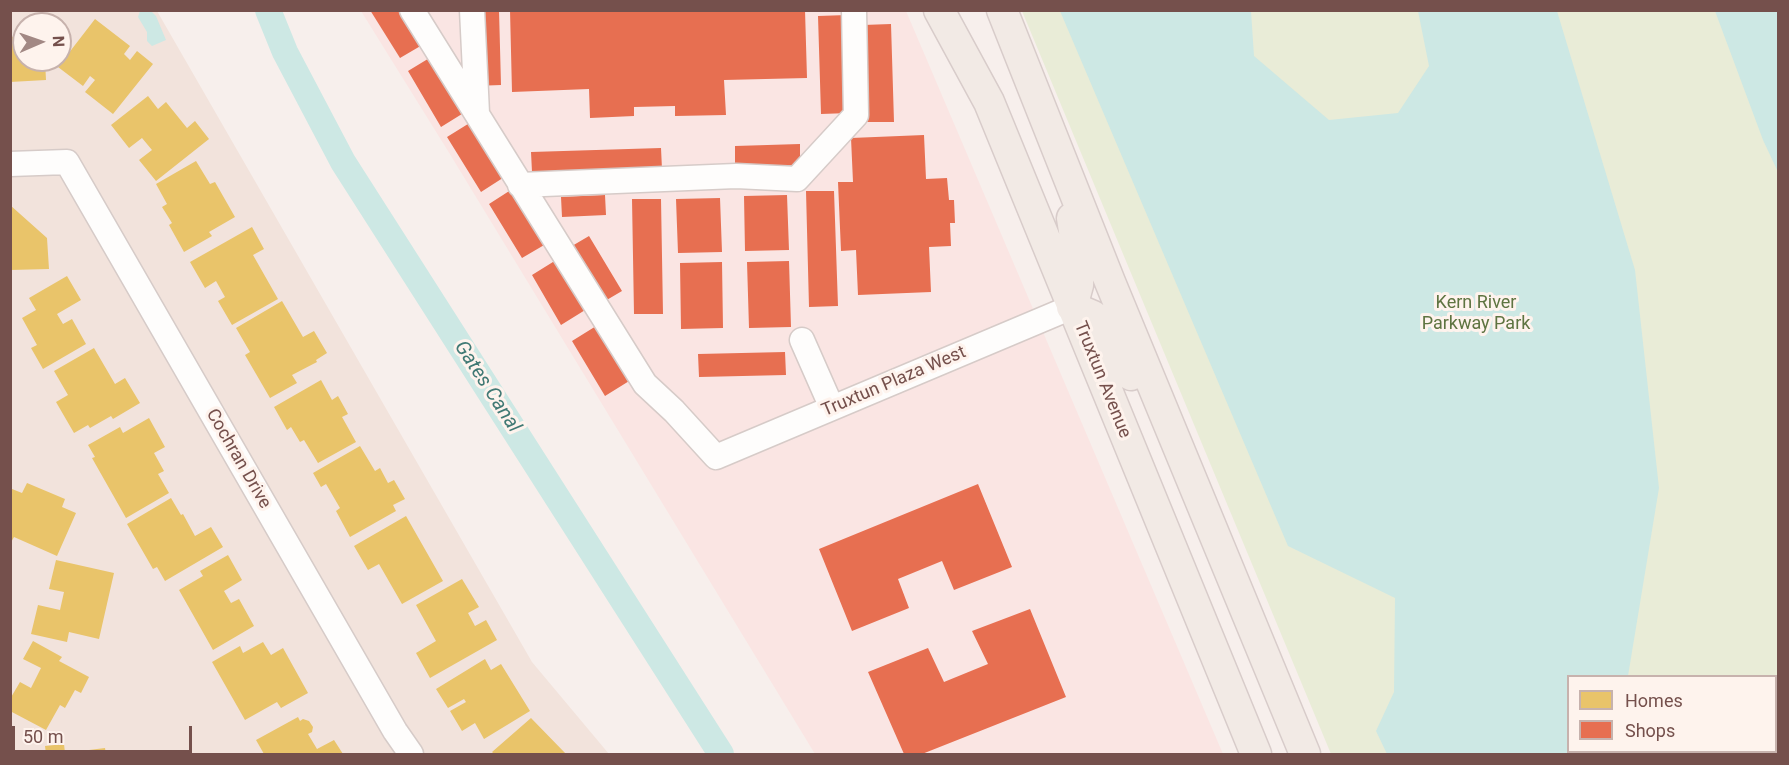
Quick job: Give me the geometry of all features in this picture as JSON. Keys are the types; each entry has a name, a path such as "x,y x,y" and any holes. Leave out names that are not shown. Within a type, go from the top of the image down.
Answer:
{"main road":[{"name":"Truxtun Avenue","path":"939,10 989,102 1256,754"},
{"path":"1002,10 1305,754"},
{"path":"1062,159 1079,263 1078,285 1072,307 1093,316 1106,330 1195,488"}],"street":[{"path":"411,10 520,185 736,176 797,178 856,115 854,10"},
{"path":"472,10 477,116"},
{"name":"Cochran Drive","path":"10,164 67,162 395,731 411,754"},
{"name":"Truxtun Plaza West","path":"520,185 645,384 674,411 716,457 1072,307"},
{"path":"802,340 832,408"}],"shaded area":[{"path":"10,11 157,11 532,662 609,754 11,754"},
{"path":"361,11 906,11 1223,754 815,754"}],"green space":[{"name":"Kern River Parkway Park","path":"1022,11 1778,11 1778,754 1331,754"}],"water":[{"path":"140,11 151,11 156,16 166,40 152,46 147,41 147,32 138,17"},
{"name":"Kern River Parkway Park","path":"1060,11 1251,11 1254,56 1329,120 1398,113 1429,66 1418,11 1557,11 1635,270 1659,488 1628,675 1567,675 1567,753 1615,754 1387,754 1376,731 1394,692 1395,598 1288,546"},
{"path":"1715,11 1778,11 1778,172 1763,140"}],"building: Homes":[{"path":"95,19 130,46 124,54 130,60 137,51 153,64 113,114 85,92 95,80 90,76 83,86 65,72 72,72 72,49"},
{"path":"10,37 12,37 12,72 46,72 46,80 10,82"},
{"path":"148,96 158,109 166,102 187,128 195,121 209,139 156,181 139,160 152,150 142,138 129,148 111,125"},
{"path":"196,161 210,184 215,182 235,217 209,232 212,236 184,252 169,225 172,223 162,207 167,204 156,184"},
{"path":"10,205 47,238 49,269 10,270"},
{"path":"252,227 264,249 253,255 278,299 232,325 218,301 225,297 216,281 205,288 190,262"},
{"path":"67,276 81,300 57,314 63,324 72,319 86,344 43,369 31,348 37,345 22,318 36,310 29,298"},
{"path":"282,301 303,337 314,331 327,353 316,360 317,362 292,375 297,383 270,398 245,355 250,352 236,328"},
{"path":"94,348 115,384 125,378 140,403 113,419 111,416 90,428 88,425 74,433 56,402 68,395 54,371"},
{"path":"321,380 332,400 338,396 348,414 342,417 356,442 318,463 304,440 300,442 291,427 287,430 274,407"},
{"path":"149,418 165,447 154,453 164,471 158,474 169,493 126,518 92,458 95,457 88,445 120,427 123,433"},
{"path":"360,446 375,471 380,468 388,483 394,480 405,499 393,505 396,511 350,537 336,511 340,508 326,484 321,487 313,473"},
{"path":"27,483 65,499 62,507 76,513 57,556 14,537 10,544 10,493 12,489 22,493"},
{"path":"171,498 195,536 211,527 223,547 165,581 157,567 153,569 127,524"},
{"path":"406,516 443,581 402,604 379,564 368,570 354,546"},
{"path":"228,555 242,580 224,591 231,603 239,599 254,626 213,650 179,590 203,576 200,571"},
{"path":"56,560 114,573 99,639 69,632 67,642 31,634 38,605 60,610 64,592 49,589"},
{"path":"462,579 479,607 468,613 475,626 486,620 497,640 430,678 416,653 436,641 416,605"},
{"path":"33,641 62,657 59,661 89,677 81,693 75,690 65,708 60,705 46,730 10,711 10,699 20,682 31,688 41,668 23,659"},
{"path":"263,642 271,655 283,648 308,693 281,708 277,702 245,720 212,662 240,646 243,653"},
{"path":"485,659 491,670 501,664 530,711 484,739 475,723 462,731 450,711 466,702 464,699 448,708 436,689"},
{"path":"298,717 300,721 303,719 309,721 313,727 312,732 308,734 317,749 334,740 343,754 264,754 256,740"},
{"path":"531,718 566,754 494,754 492,752"},
{"path":"64,744 65,753 105,748 106,754 46,754 45,746"}],"building: Shops":[{"path":"370,10 410,10 429,41 400,58"},
{"path":"471,10 499,10 501,85 474,86"},
{"path":"510,10 805,10 807,78 724,80 726,115 675,116 675,106 634,107 634,116 590,118 589,89 512,92"},
{"path":"847,15 849,113 821,114 818,16"},
{"path":"891,24 894,122 866,122 863,25"},
{"path":"436,54 470,109 441,127 408,71"},
{"path":"476,119 509,174 481,192 447,137"},
{"path":"924,135 926,179 947,178 949,200 954,200 955,223 950,223 951,246 929,247 931,292 858,295 856,250 841,251 838,182 853,182 851,138"},
{"path":"800,144 800,165 735,167 735,146"},
{"path":"661,148 662,169 532,172 531,152"},
{"path":"517,186 551,241 522,258 489,204"},
{"path":"806,191 834,191 838,306 809,307"},
{"path":"605,195 606,215 562,217 561,197"},
{"path":"787,195 789,250 745,251 744,196"},
{"path":"720,198 722,252 678,253 676,199"},
{"path":"632,199 661,199 663,314 634,314"},
{"path":"589,236 622,291 605,301 572,246"},
{"path":"561,257 590,307 561,325 532,275"},
{"path":"789,261 791,327 749,328 747,262"},
{"path":"722,262 723,328 681,329 680,263"},
{"path":"601,323 634,378 605,396 572,341"},
{"path":"785,352 786,375 699,377 698,354"},
{"path":"978,484 1012,567 954,590 942,561 898,579 909,608 852,631 819,549"},
{"path":"1030,609 1066,697 922,754 904,754 868,672 928,648 944,682 988,664 972,631"}],"waterway":[{"name":"Gates Canal","path":"268,10 285,52 343,162 721,754"}]}
